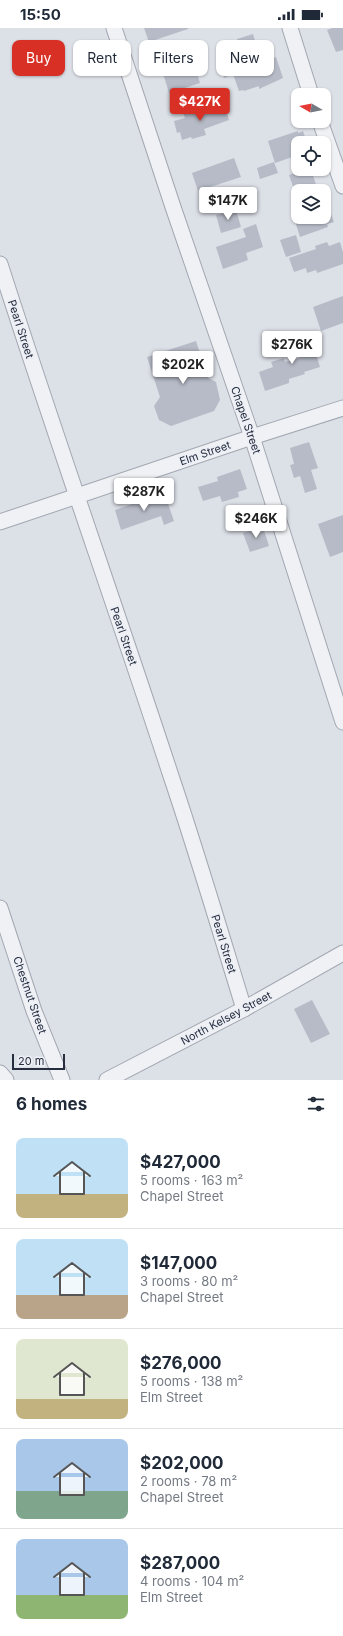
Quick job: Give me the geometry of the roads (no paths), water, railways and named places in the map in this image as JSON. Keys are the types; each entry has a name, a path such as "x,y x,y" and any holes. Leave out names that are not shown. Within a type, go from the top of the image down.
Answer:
{"street":[{"name":"Chapel Street","path":"114,28 172,208 252,437 343,722"},
{"path":"290,28 310,88"},
{"path":"322,128 343,186"},
{"name":"Pearl Street","path":"0,264 62,450 76,497 172,776 244,1009"},
{"name":"Elm Street","path":"0,522 343,408"},
{"name":"Chestnut Street","path":"0,908 34,1011 62,1080"},
{"name":"North Kelsey Street","path":"106,1080 244,1009 343,953"},
{"path":"0,1073 6,1080"}]}
